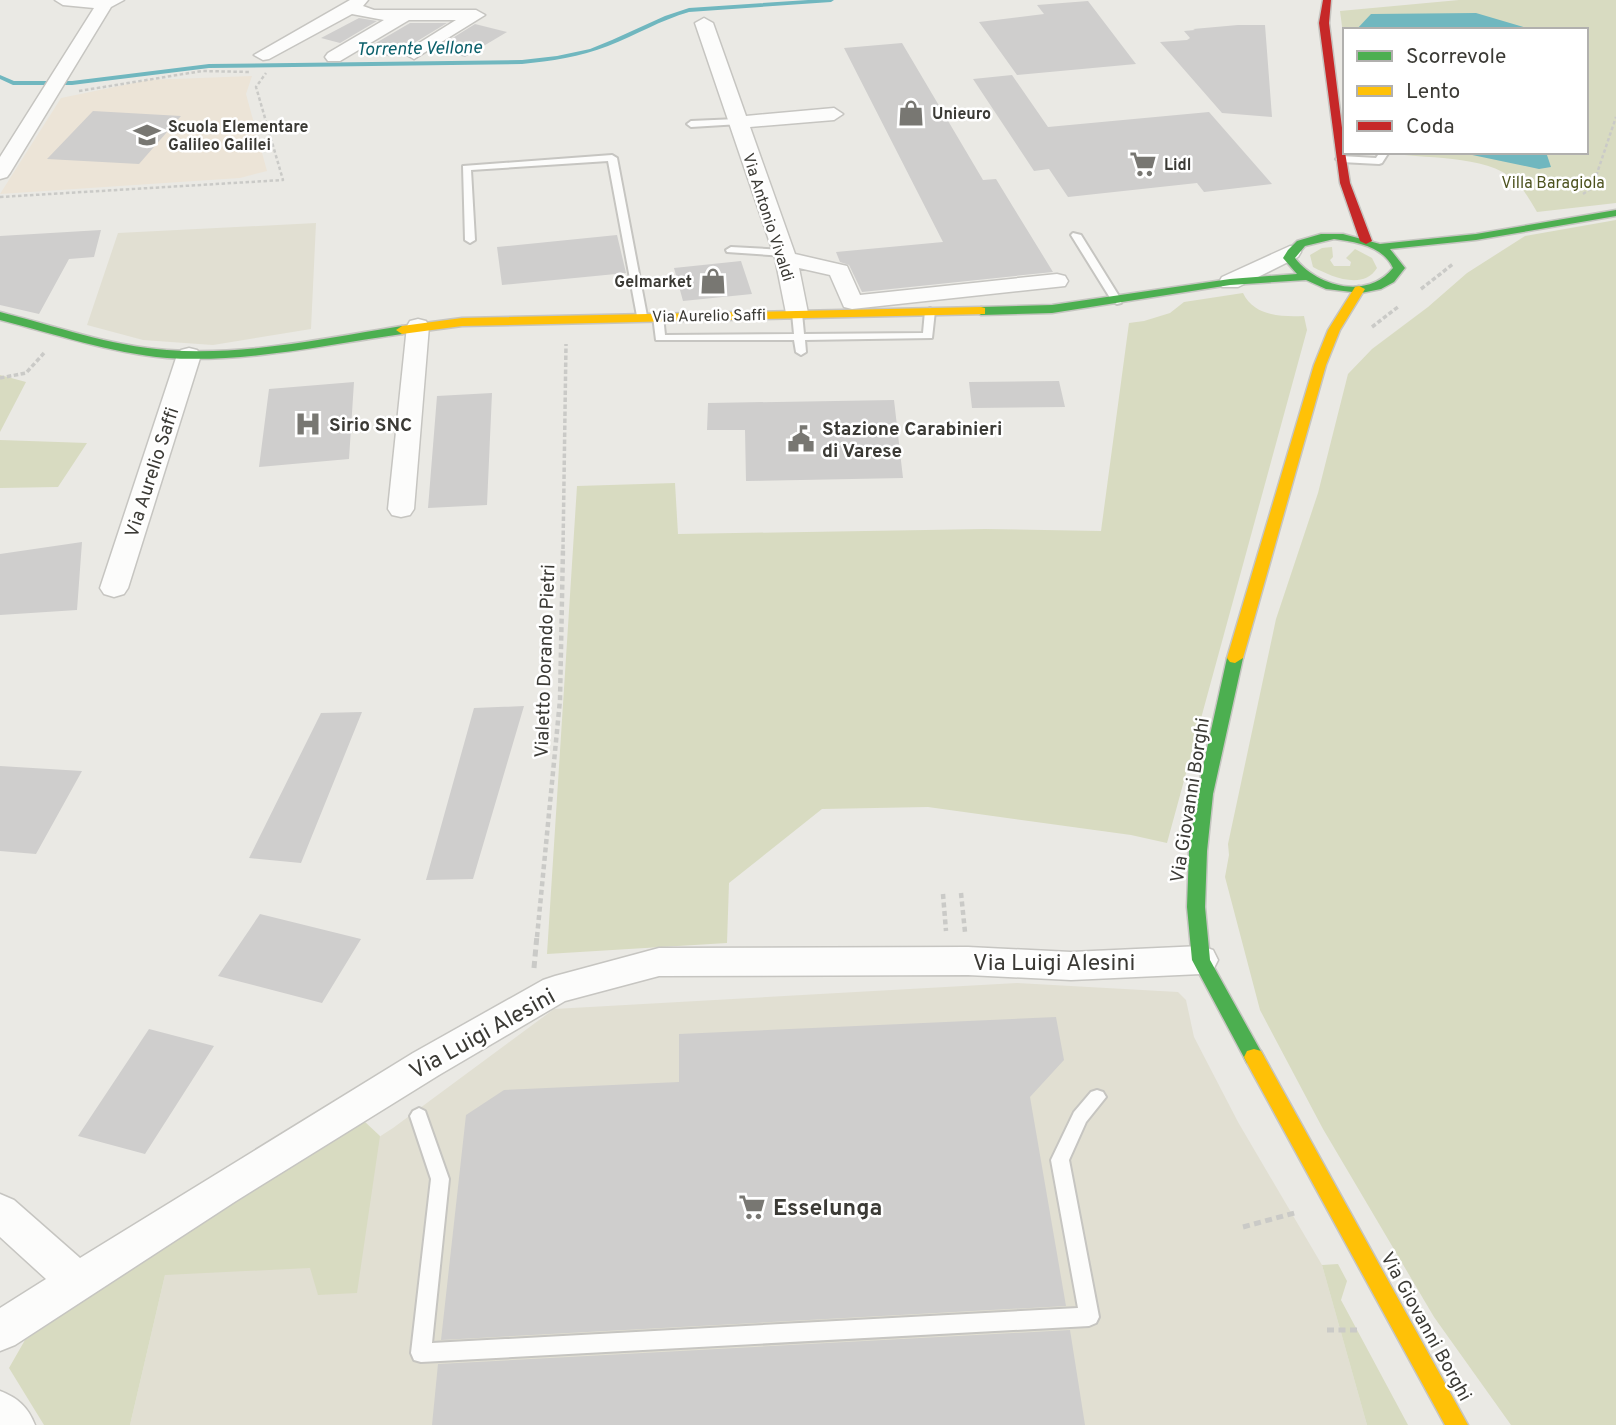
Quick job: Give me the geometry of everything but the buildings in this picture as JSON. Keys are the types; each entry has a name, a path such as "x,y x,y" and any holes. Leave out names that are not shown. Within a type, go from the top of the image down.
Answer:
{"main road":[{"path":"1327,0 1324,23 1345,183 1373,244 1397,262 1398,270 1386,284 1359,289"},
{"path":"1318,237 1345,183"},
{"path":"1311,279 1295,269 1290,260 1290,252 1305,240 1318,237 1334,236 1373,244 1476,237 1616,213"},
{"path":"1397,262 1476,237"},
{"name":"Via Aurelio Saffi","path":"0,316 128,349 189,355 256,351 418,326 567,318 930,311 957,301 1052,309 1230,282 1311,279 1359,289"},
{"name":"Via Giovanni Borghi","path":"1311,279 1328,342"},
{"name":"Via Giovanni Borghi","path":"1359,289 1328,342 1247,615 1214,752 1196,877 1196,929 1201,960 1332,1202 1380,1280 1457,1424"}],"street":[{"path":"0,173 105,1 63,0"},
{"path":"263,55 357,3 359,12 476,15 414,54"},
{"path":"334,57 406,15"},
{"name":"Via Antonio Vivaldi","path":"705,23 785,255 797,313"},
{"path":"737,122 834,114"},
{"name":"Via Aurelio Saffi","path":"1230,282 1290,252"},
{"path":"785,255 839,271 852,302 957,301 1057,281"},
{"path":"401,509 418,326"},
{"name":"Via Aurelio Saffi","path":"114,588 189,355"},
{"name":"Via Luigi Alesini","path":"0,1331 290,1147 555,990 659,962 968,961 1071,965 1201,960"},
{"path":"0,1212 78,1282"},
{"path":"0,1412 15,1425"}],"lane":[{"path":"691,124 737,122"},
{"path":"470,240 466,168 612,158 650,316 660,338 928,335 930,311"},
{"path":"1341,159 1380,158"},
{"path":"1076,235 1117,301"},
{"path":"731,250 785,255"},
{"path":"797,313 801,352"},
{"path":"419,1115 440,1179 421,1353 1089,1317 1060,1160 1080,1117 1097,1097"}],"path":[{"path":"0,197 283,180 256,87 266,73 202,71 52,88"},
{"path":"1576,198 1592,188 1616,117"},
{"name":"Vialetto Dorando Pietri","path":"530,1003 560,700 567,318"},
{"path":"0,377 20,377 30,372 47,348 52,331"},
{"path":"961,893 965,933"},
{"path":"943,894 944,911"},
{"path":"1243,1227 1332,1202"},
{"path":"1327,1329 1366,1330"}],"shaded area":[{"name":"Scuola Elementare Galileo Galilei","path":"252,76 246,94 267,171 240,178 0,194 61,98 148,80"},
{"path":"316,223 311,329 213,345 143,340 87,325 118,233"},
{"path":"1017,983 1178,992 1186,1000 1194,1037 1238,1122 1322,1265 1367,1425 130,1425 165,1275 393,1128 554,1009"}],"green space":[{"name":"Villa Baragiola","path":"1459,0 1616,0 1616,203 1537,212 1515,181 1503,172 1471,162 1399,154 1588,154 1588,28 1343,28 1343,34 1340,11"},
{"path":"1616,220 1616,1425 1511,1425 1434,1317 1323,1129 1260,1010 1225,877 1228,844 1276,619 1318,493 1348,374 1372,349 1428,307 1467,273 1525,236"},
{"path":"1332,247 1333,257 1330,260 1334,266 1350,266 1351,262 1346,258 1355,249 1372,258 1377,268 1363,279 1346,280 1313,267 1310,255 1322,248"},
{"path":"1243,293 1248,301 1261,311 1277,315 1304,316 1307,330 1167,843 1131,835 928,807 822,809 729,883 727,943 547,954 577,486 675,483 678,534 985,529 1101,531 1129,323 1170,313 1184,302"},
{"path":"0,375 26,382 0,432"},
{"path":"0,440 87,443 58,487 0,488"},
{"path":"364,1121 380,1136 357,1293 318,1295 310,1268 165,1275 130,1425 44,1425 9,1368 25,1340 184,1233"},
{"path":"1338,1264 1347,1281 1341,1300 1408,1425 1367,1425 1322,1265"}],"water":[{"path":"1476,13 1527,28 1358,28 1371,14"},
{"path":"1468,154 1547,154 1551,167 1539,169"}],"waterway":[{"name":"Torrente Vellone","path":"0,77 13,83 36,84 72,83 209,66 510,63 592,50 689,10 831,0"}],"traffic: fast":[{"path":"1379,247 1476,237 1616,213"},
{"path":"1334,236 1381,248 1389,253 1399,268 1390,280 1377,287 1344,289 1311,279 1289,258 1301,243 1334,236"},
{"path":"981,311 1052,309 1230,282 1306,277"},
{"path":"0,316 141,351 189,355 269,350 402,330"},
{"path":"1235,658 1205,794 1198,851 1196,907 1201,960 1254,1057"}],"traffic: slow":[{"path":"1235,658 1320,365 1334,330 1359,289"},
{"path":"402,330 462,322 981,311"},
{"path":"1254,1057 1457,1425"}],"traffic: jam":[{"path":"1327,0 1324,23 1341,159 1345,183 1366,241"}],"place":[{"name":"Unieuro","path":"911,113"},
{"name":"Scuola Elementare Galileo Galilei","path":"147,135"},
{"name":"Lidl","path":"1143,164"},
{"name":"Gelmarket","path":"713,281"},
{"name":"Sirio SNC","path":"308,424"},
{"name":"Stazione Carabinieri di Varese","path":"801,439"},
{"name":"Esselunga","path":"752,1207"}]}
